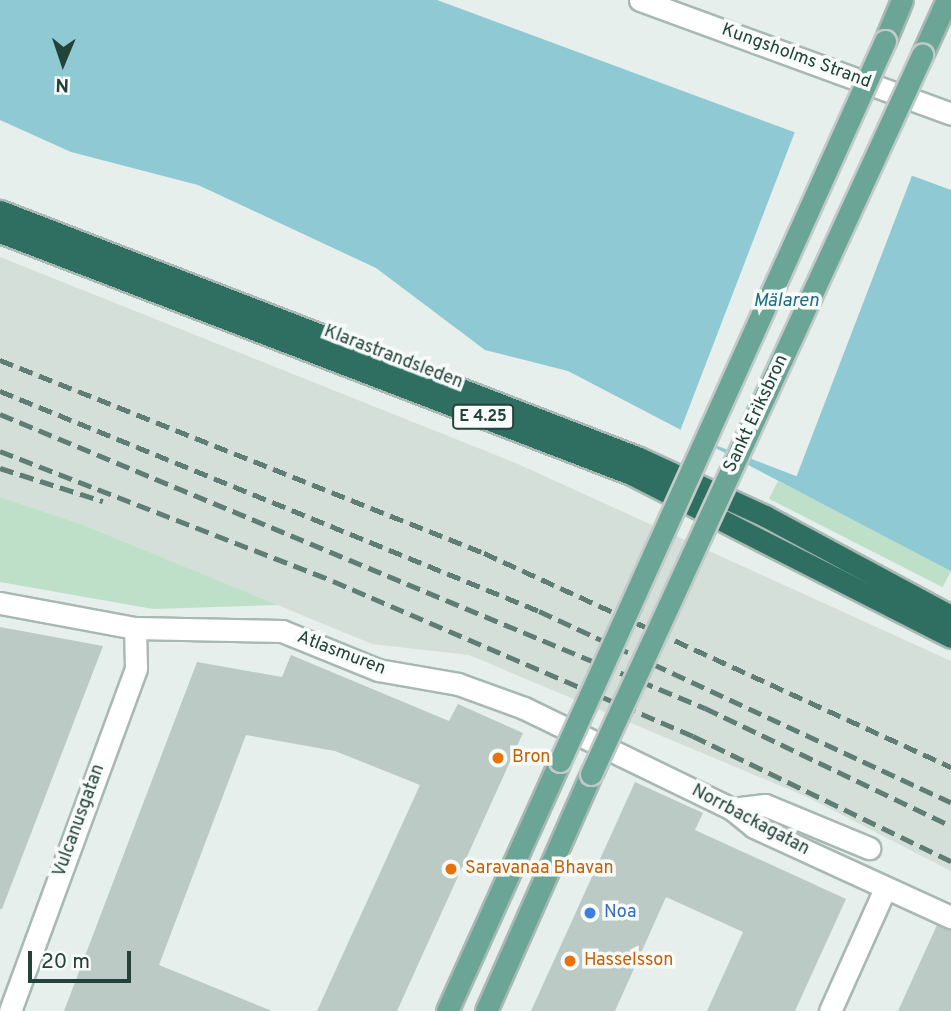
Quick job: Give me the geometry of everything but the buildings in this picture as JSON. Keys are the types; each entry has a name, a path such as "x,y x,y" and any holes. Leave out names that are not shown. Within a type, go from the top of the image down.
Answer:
{"highway":[{"name":"Klarastrandsleden","path":"0,211 639,458 765,516 951,616"},
{"name":"Klarastrandsleden","path":"0,232 631,474 951,637"}],"main road":[{"name":"Sankt Eriksbron","path":"447,1011 902,0"},
{"name":"Sankt Eriksbron","path":"486,1011 591,774 947,0"}],"street":[{"name":"Kungsholms Strand","path":"640,0 951,114"},
{"name":"Atlasmuren","path":"0,603 135,628 282,631 378,670 458,684 589,739"},
{"name":"Vulcanusgatan","path":"10,1011 136,668 135,628"},
{"name":"Norrbackagatan","path":"589,739 732,809 754,827 884,891 951,917"},
{"path":"732,809 765,805 869,848"},
{"path":"830,1011 884,891"}],"shaded area":[{"path":"0,257 518,464 951,661 951,871 807,797 469,655 372,644 81,524 0,497"}],"green space":[{"path":"778,481 951,569 943,587 769,499"},
{"path":"0,497 81,524 278,605 153,609 0,582"}],"water":[{"name":"Mälaren","path":"0,0 437,0 951,190 951,571 568,371 485,350 376,268 198,185 71,152 0,120"}],"pier":[{"path":"796,129 913,174 797,476 680,431"}],"railway":[{"path":"553,756 887,44"},
{"path":"602,777 917,56"},
{"path":"0,360 484,553 951,767"},
{"path":"0,391 539,611 951,802"},
{"path":"0,414 705,708 951,826"},
{"path":"0,451 333,581 693,736 951,861"},
{"path":"0,468 103,501"}],"place":[{"name":"Bron","path":"498,758"},
{"name":"Saravanaa Bhavan","path":"451,869"},
{"name":"Noa","path":"590,913"},
{"name":"Hasselsson","path":"570,961"}]}
